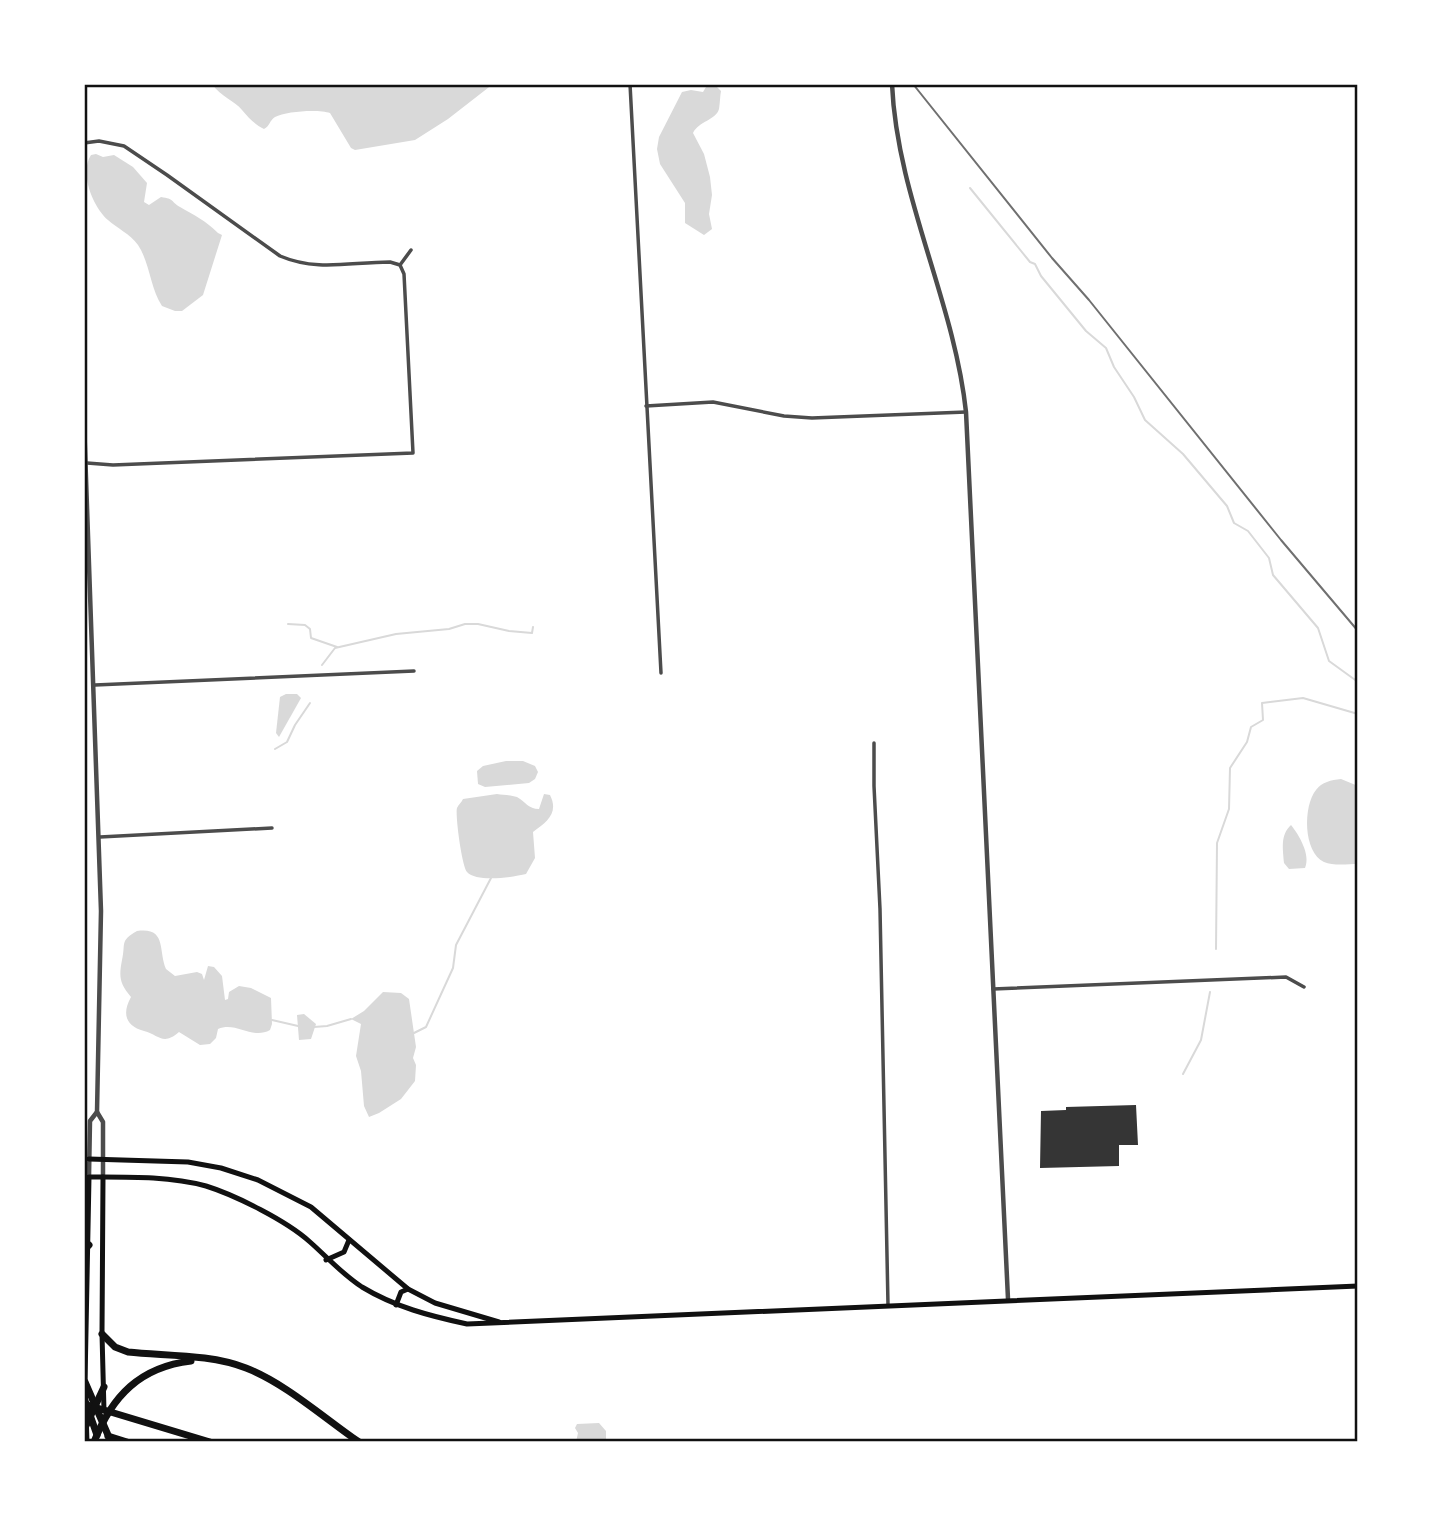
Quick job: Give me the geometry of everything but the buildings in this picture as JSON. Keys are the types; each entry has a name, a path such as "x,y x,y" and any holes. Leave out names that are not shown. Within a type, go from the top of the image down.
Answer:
{"highway":[{"path":"102,1334 115,1346 128,1352 216,1360 244,1367 266,1377 359,1442"},
{"path":"97,1440 124,1391 139,1379 164,1366 188,1361 216,1360"},
{"path":"85,1382 111,1442"},
{"path":"104,1387 85,1428 127,1442"},
{"path":"85,1401 97,1440"},
{"path":"85,1401 210,1442"}],"main road":[{"path":"89,1158 188,1162 220,1168 258,1180 311,1207 408,1289 435,1303 502,1323"},
{"path":"87,1442 86,1247 89,1177 175,1180 208,1187 248,1204 290,1228 361,1286 396,1305 432,1317 467,1324 1358,1286"},
{"path":"103,1177 102,1334 105,1442"},
{"path":"326,1260 344,1252 348,1240"},
{"path":"396,1305 398,1297 408,1289"}],"street":[{"path":"630,84 661,673"},
{"path":"892,84 896,129 904,169 957,351 966,412 1008,1299"},
{"path":"84,142 99,141 124,146 280,256 299,264 321,266 390,262 400,265 404,274 413,453 113,465 87,463"},
{"path":"400,265 411,250"},
{"path":"646,406 713,402 784,416 812,418 966,412"},
{"path":"84,420 100,837 97,1112 103,1122 103,1177"},
{"path":"95,685 414,671"},
{"path":"874,743 888,1305"},
{"path":"100,837 272,828"},
{"path":"993,989 1286,977 1304,987"},
{"path":"89,1177 90,1121 97,1112"}],"shaded area":[{"path":"212,84 493,84 448,119 415,140 355,150 351,148 330,113 287,113 275,117 264,129"},
{"path":"706,87 717,87 721,91 717,113 693,133 704,154 712,195 709,214 712,229 704,235 685,223 685,203 660,164 657,149 659,137 682,92 703,92"},
{"path":"91,155 103,157 114,155 133,167 147,183 144,202 149,205 161,197 168,199 222,235 203,295 182,311 162,306 138,245 97,207 89,189 86,171"},
{"path":"297,694 301,698 279,737 276,733 280,697"},
{"path":"506,761 523,761 535,766 538,772 535,779 529,783 485,787 478,784 477,771 483,766"},
{"path":"1341,779 1358,786 1358,864 1324,862 1317,857 1309,839 1307,817 1312,797 1321,785"},
{"path":"497,794 517,797 535,809 539,809 544,794 550,795 552,812 547,821 533,832 535,858 526,874 479,877 467,872 465,868 459,841 457,808 463,799"},
{"path":"1291,825 1305,851 1305,868 1289,869 1284,863 1284,838"},
{"path":"137,931 147,931 157,936 166,969 175,976 197,972 202,974 204,980 208,966 214,967 222,976 225,1000 228,999 229,992 239,986 251,988 271,998 270,1030 257,1033 225,1027 218,1029 216,1038 210,1044 200,1045 179,1032 165,1039 133,1026 126,1013 131,997 124,988 120,971 125,940"},
{"path":"383,992 401,993 409,999 416,1047 413,1058 416,1065 415,1081 401,1099 369,1117 364,1106 361,1071 356,1056 361,1024 351,1019 364,1011"},
{"path":"304,1014 316,1024 311,1039 299,1040 297,1015"},
{"path":"599,1423 606,1431 606,1442 576,1442 577,1424"}],"waterway":[{"path":"970,188 1030,262 1035,264 1041,276 1086,331 1106,348 1145,420 1183,454 1227,506 1234,523 1248,531 1269,558 1273,575 1318,628 1329,661 1358,682"},
{"path":"288,624 305,625 310,629 311,638 337,647"},
{"path":"322,665 335,648 396,634 449,629 465,624 532,633 533,627"},
{"path":"1216,949 1217,843 1229,809 1230,768 1247,742 1251,727 1263,720 1262,703 1303,698 1358,714"},
{"path":"275,749 287,742 310,703"},
{"path":"414,1033 426,1027 453,968 456,945 491,878"},
{"path":"1183,1074 1201,1040 1210,992"},
{"path":"314,1027 351,1019"},
{"path":"272,1020 298,1026"}],"railway":[{"path":"913,84 1281,540 1358,631"}]}
